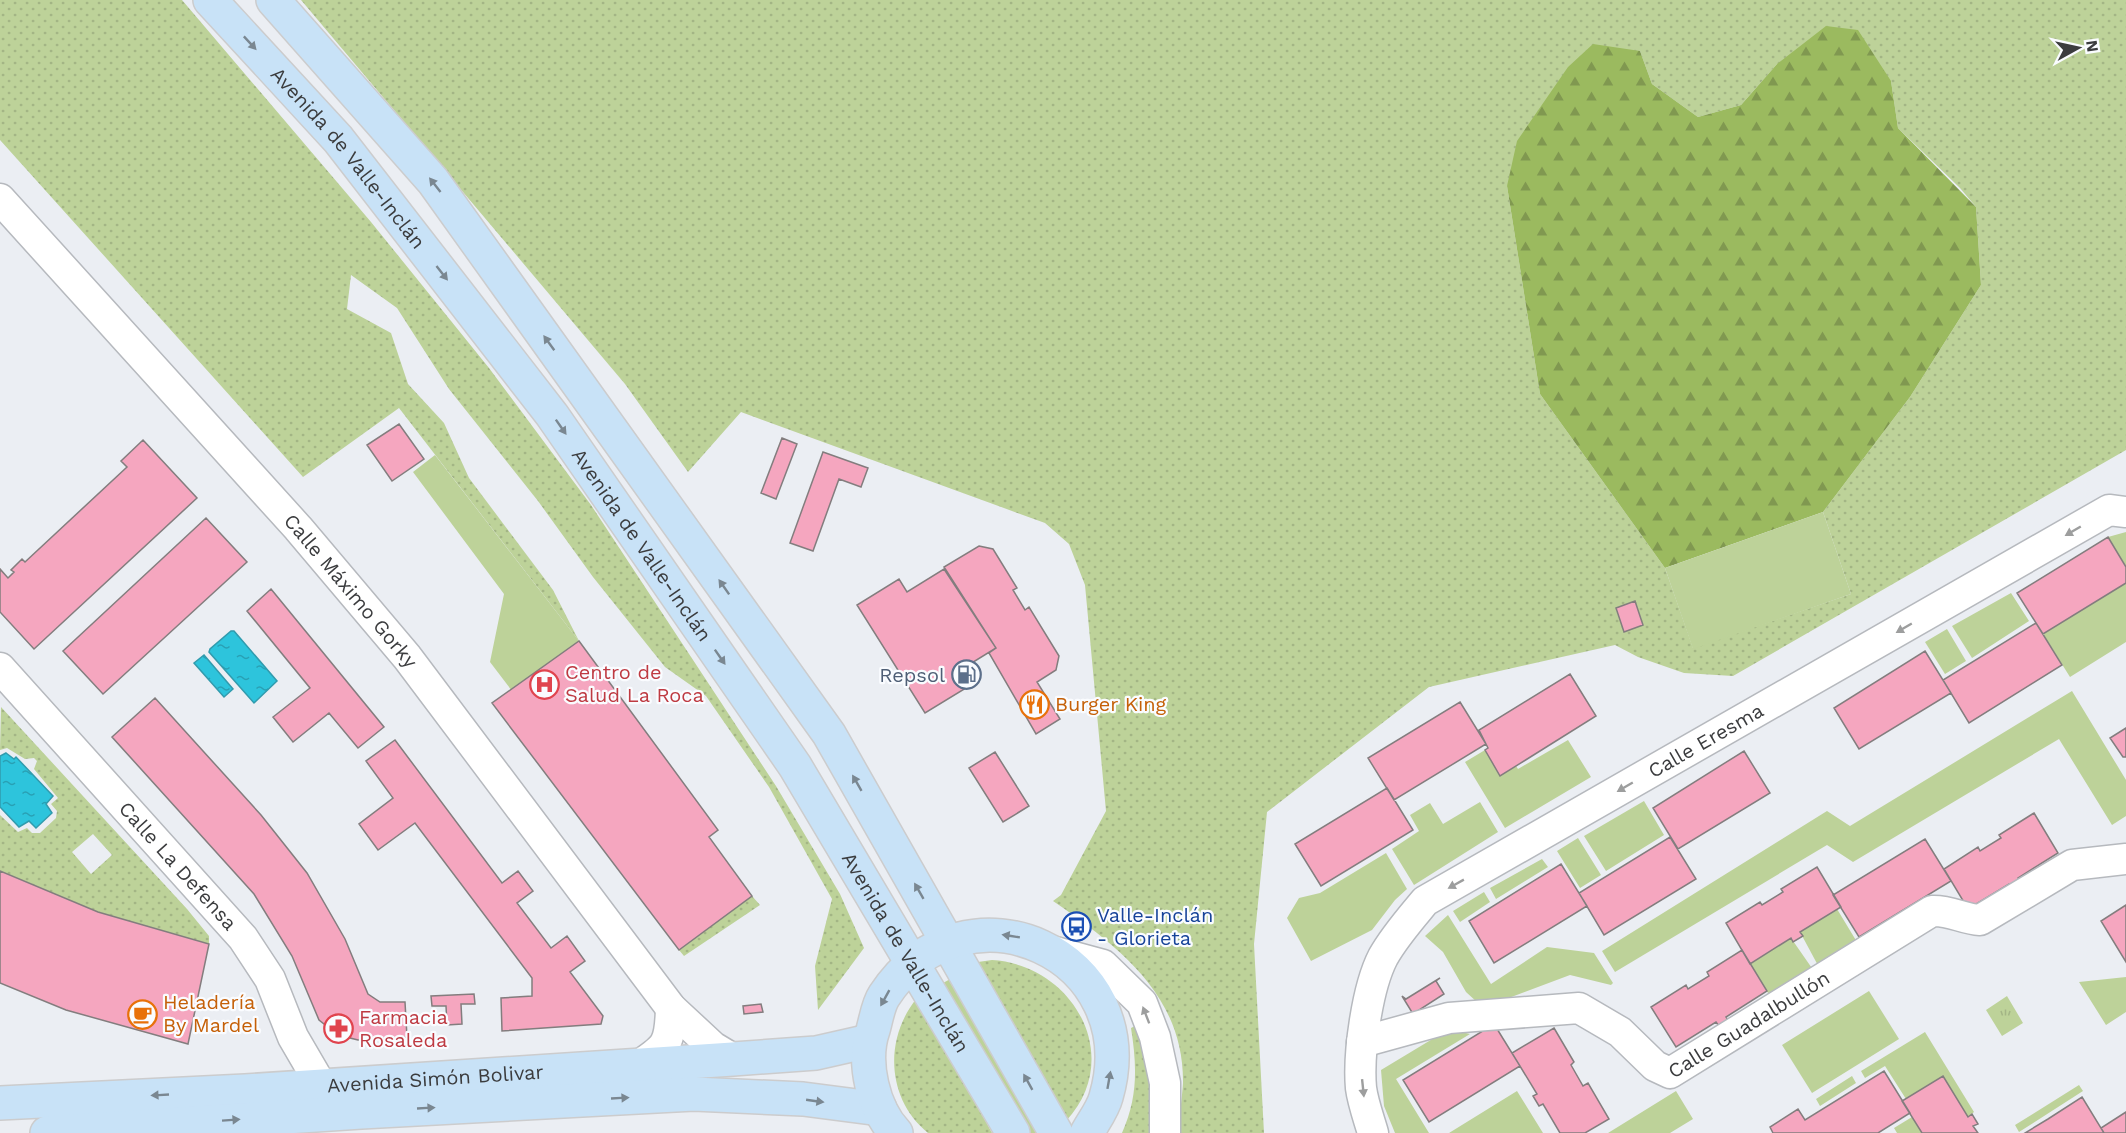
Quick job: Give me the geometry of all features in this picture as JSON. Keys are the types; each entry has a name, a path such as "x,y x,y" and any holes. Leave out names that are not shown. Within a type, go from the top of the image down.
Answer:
{"main road":[{"name":"Avenida de Valle-Inclán","path":"210,0 338,138 552,415 795,766 1013,1133"},
{"name":"Avenida de Valle-Inclán","path":"273,0 434,182 829,734 1056,1133"},
{"path":"891,1126 870,1075 869,1041 883,997 913,962 948,942 971,936 995,934 1018,937 1055,952 1086,980 1106,1017 1113,1058 1106,1099 1087,1133"},
{"name":"Avenida Simón Bolivar","path":"0,1103 638,1066 816,1053 869,1041"},
{"name":"Avenida Simón Bolivar","path":"47,1133 361,1112 694,1094 803,1100 891,1126"}],"street":[{"name":"Calle Máximo Gorky","path":"0,199 298,528 407,657 671,1008 714,1047 733,1059"},
{"name":"Calle Eresma","path":"1373,1133 1361,1089 1362,1042 1368,1007 1382,958 1406,923 1425,902 2109,510 2126,512"},
{"name":"Calle La Defensa","path":"0,668 243,938 270,979 293,1037 321,1085"},
{"name":"Calle Guadalbullón","path":"1362,1042 1449,1018 1579,1008 1620,1032 1655,1066 1670,1072 1932,912 1946,911 1969,920 1980,920 2072,865 2126,859"},
{"path":"1055,952 1103,965 1142,1003 1155,1037 1166,1083 1165,1133"},
{"path":"638,1066 662,1050 670,1031 671,1008"}],"green space":[{"path":"0,0 182,0 371,222 489,368 591,505 776,786 840,894 864,948 818,1010 815,966 832,899 769,787 706,696 665,667 593,577 538,501 449,389 397,308 351,275 347,309 391,333 408,384 444,423 469,478 553,590 579,641 399,408 303,477 0,140"},
{"path":"301,0 2126,0 2126,450 1733,676 1684,673 1638,657 1615,645 1429,687 1267,812 1254,944 1264,1133 1179,1133 1183,1083 1180,1052 1172,1024 1159,999 1143,976 1123,955 1053,901 1061,895 1106,811 1085,585 1069,544 1045,523 741,412 688,472 625,384","holes":["1640,51 1652,84 1698,117 1741,105 1777,64 1891,81 1898,128 1960,188 1976,207 1981,285 1910,397 1823,512 1851,594 1693,648 1665,568 1540,394 1507,186"]},
{"path":"1826,26 1858,30 1891,81 1898,128 1976,207 1981,285 1910,397 1823,512 1665,568 1540,394 1507,186 1517,141 1568,67 1593,44 1640,51 1652,84 1698,117 1741,105 1777,64"},
{"path":"435,455 579,641 512,691 490,662 504,594 413,472"},
{"path":"1823,512 1851,594 1693,649 1665,568"},
{"path":"2126,532 2126,567 2108,537"},
{"path":"2126,583 2126,642 2070,677 2043,634"},
{"path":"2011,593 2029,621 1972,658 1952,626"},
{"path":"1947,629 1966,661 1945,674 1925,642"},
{"path":"2072,691 2126,780 2126,816 2112,825 2059,739 1853,862 1827,845 1615,972 1602,951 1827,811 1850,826"},
{"path":"1,707 187,909 209,936 209,944 98,912 0,871 0,815 18,832 27,828 32,833 40,833 56,818 57,811 51,804 58,798 34,769 37,761 34,758 25,759 7,748 0,750","holes":["93,834 112,855 91,874 72,852"]},
{"path":"1568,740 1591,777 1505,828 1465,762 1485,750 1501,775 1516,766 1518,769"},
{"path":"1644,801 1664,835 1606,871 1584,836"},
{"path":"1480,802 1498,832 1414,885 1392,849 1419,831 1410,815 1430,803 1443,824"},
{"path":"1578,838 1601,875 1580,888 1557,851"},
{"path":"1386,853 1407,889 1395,900 1372,930 1311,961 1287,918 1299,898 1320,893"},
{"path":"1542,859 1548,867 1496,899 1490,888"},
{"path":"1484,892 1490,902 1460,922 1453,911"},
{"path":"752,896 760,905 684,956 679,950"},
{"path":"1837,909 1860,947 1821,971 1800,932"},
{"path":"1448,915 1491,984 1547,947 1594,953 1613,983 1611,985 1570,975 1498,1002 1478,1003 1466,992 1443,952 1425,936"},
{"path":"1791,938 1816,974 1773,1001 1750,964"},
{"path":"992,960 1021,966 1046,978 1067,997 1082,1019 1090,1044 1091,1070 1083,1096 1066,1121 978,962"},
{"path":"954,977 1041,1133 1029,1133 943,983"},
{"path":"2126,977 2126,1012 2106,1025 2079,982"},
{"path":"1869,991 1899,1039 1812,1093 1782,1045"},
{"path":"2007,996 2023,1023 2002,1036 1986,1010"},
{"path":"917,998 992,1133 928,1133 914,1119 904,1103 897,1086 894,1068 895,1049 906,1014"},
{"path":"1141,1023 1151,1048 1157,1133 1122,1133 1131,1107 1135,1081 1131,1028"},
{"path":"1449,1029 1470,1034 1396,1079 1429,1133 1395,1133 1384,1106 1381,1070"},
{"path":"1925,1032 1974,1112 1968,1117 1906,1099 1885,1066 1865,1078 1861,1071"},
{"path":"1852,1076 1856,1083 1820,1106 1816,1099"},
{"path":"2079,1085 2083,1091 2019,1132 2015,1125"},
{"path":"1517,1091 1543,1133 1449,1133"},
{"path":"1676,1091 1693,1119 1670,1133 1608,1133"},
{"path":"1912,1117 1922,1133 1897,1133 1894,1128"}],"water":[{"path":"231,631 234,631 277,681 254,703 209,652"},
{"path":"204,655 233,689 224,697 194,663"},
{"path":"6,753 14,759 16,757 53,796 46,804 52,813 36,828 29,821 19,827 0,807 0,756"}],"building":[{"path":"399,424 424,459 392,481 367,445"},
{"path":"782,438 797,444 776,499 761,493"},
{"path":"143,440 197,498 34,649 0,612 0,569 8,578 14,572 11,570 22,559 25,562 127,467 121,461"},
{"path":"823,452 868,468 861,487 839,479 813,551 790,543"},
{"path":"206,518 247,562 103,694 63,651"},
{"path":"2108,537 2126,567 2126,583 2043,634 2017,593"},
{"path":"979,546 993,549 1017,588 1013,590 1025,610 1029,607 1059,656 1056,670 1037,682 1060,719 1036,734 989,653 996,648 944,567"},
{"path":"944,569 996,648 957,672 966,688 925,713 857,605 899,579 907,592"},
{"path":"271,589 384,727 358,748 329,713 293,742 273,717 310,688 247,611"},
{"path":"1635,601 1643,625 1624,632 1616,608"},
{"path":"2036,623 2062,665 1969,723 1943,680"},
{"path":"579,641 718,830 709,837 752,896 679,950 492,703"},
{"path":"1925,651 1951,693 1859,749 1834,708"},
{"path":"1570,674 1596,716 1500,776 1485,750 1488,748 1479,730"},
{"path":"155,698 261,815 307,873 345,939 368,994 380,1002 405,1002 407,1037 358,1040 338,1035 319,1020 292,956 254,894 112,737"},
{"path":"1460,702 1486,744 1394,800 1368,758"},
{"path":"2126,728 2126,757 2123,757 2110,738"},
{"path":"395,740 502,883 518,871 533,891 517,903 551,948 567,936 585,961 570,972 603,1016 601,1024 502,1031 501,998 532,996 532,978 415,823 378,850 359,824 393,798 366,761"},
{"path":"1744,751 1770,793 1678,849 1653,808"},
{"path":"995,752 1029,806 1003,822 969,768"},
{"path":"1387,788 1413,830 1321,886 1295,844"},
{"path":"2034,813 2058,853 2018,878 2020,883 2011,888 2009,884 1968,909 1944,869 1978,847 1980,851 2001,838 1999,835"},
{"path":"1670,837 1696,879 1604,935 1579,893"},
{"path":"1925,839 1951,881 1859,937 1833,895"},
{"path":"1561,864 1587,906 1494,963 1469,921"},
{"path":"1817,867 1841,907 1800,932 1803,936 1793,942 1791,938 1750,964 1726,923 1760,902 1762,905 1783,892 1781,889"},
{"path":"0,871 98,912 209,944 188,1044 66,1010 0,983"},
{"path":"2126,905 2126,962 2101,921"},
{"path":"1742,950 1767,991 1726,1017 1728,1020 1719,1026 1716,1022 1676,1047 1651,1007 1686,985 1688,989 1709,976 1707,972"},
{"path":"1440,978 1436,981 1444,994 1413,1014 1402,996 1406,999"},
{"path":"474,994 475,1004 461,1004 462,1024 447,1025 446,1006 432,1006 431,996"},
{"path":"761,1004 763,1012 744,1014 743,1006"},
{"path":"1494,1024 1520,1066 1429,1122 1403,1080"},
{"path":"1554,1028 1574,1062 1571,1065 1583,1086 1588,1083 1609,1119 1585,1133 1560,1133 1543,1104 1539,1106 1533,1096 1537,1094 1512,1053"},
{"path":"1884,1071 1910,1113 1878,1133 1773,1133 1770,1127 1798,1109 1805,1120"},
{"path":"1943,1076 1968,1117 1972,1114 1978,1124 1973,1126 1978,1133 1922,1133 1902,1101"},
{"path":"2082,1097 2104,1133 2025,1133 2048,1119"},
{"path":"2126,1112 2126,1133 2104,1133 2101,1128"}],"place":[{"name":"Repsol","path":"966,675"},
{"name":"Centro de Salud La Roca","path":"544,684"},
{"name":"Burger King","path":"1034,704"},
{"name":"Valle-Inclán - Glorieta","path":"1076,926"},
{"name":"Heladería By Mardel","path":"142,1014"},
{"name":"Farmacia Rosaleda","path":"338,1028"}]}
